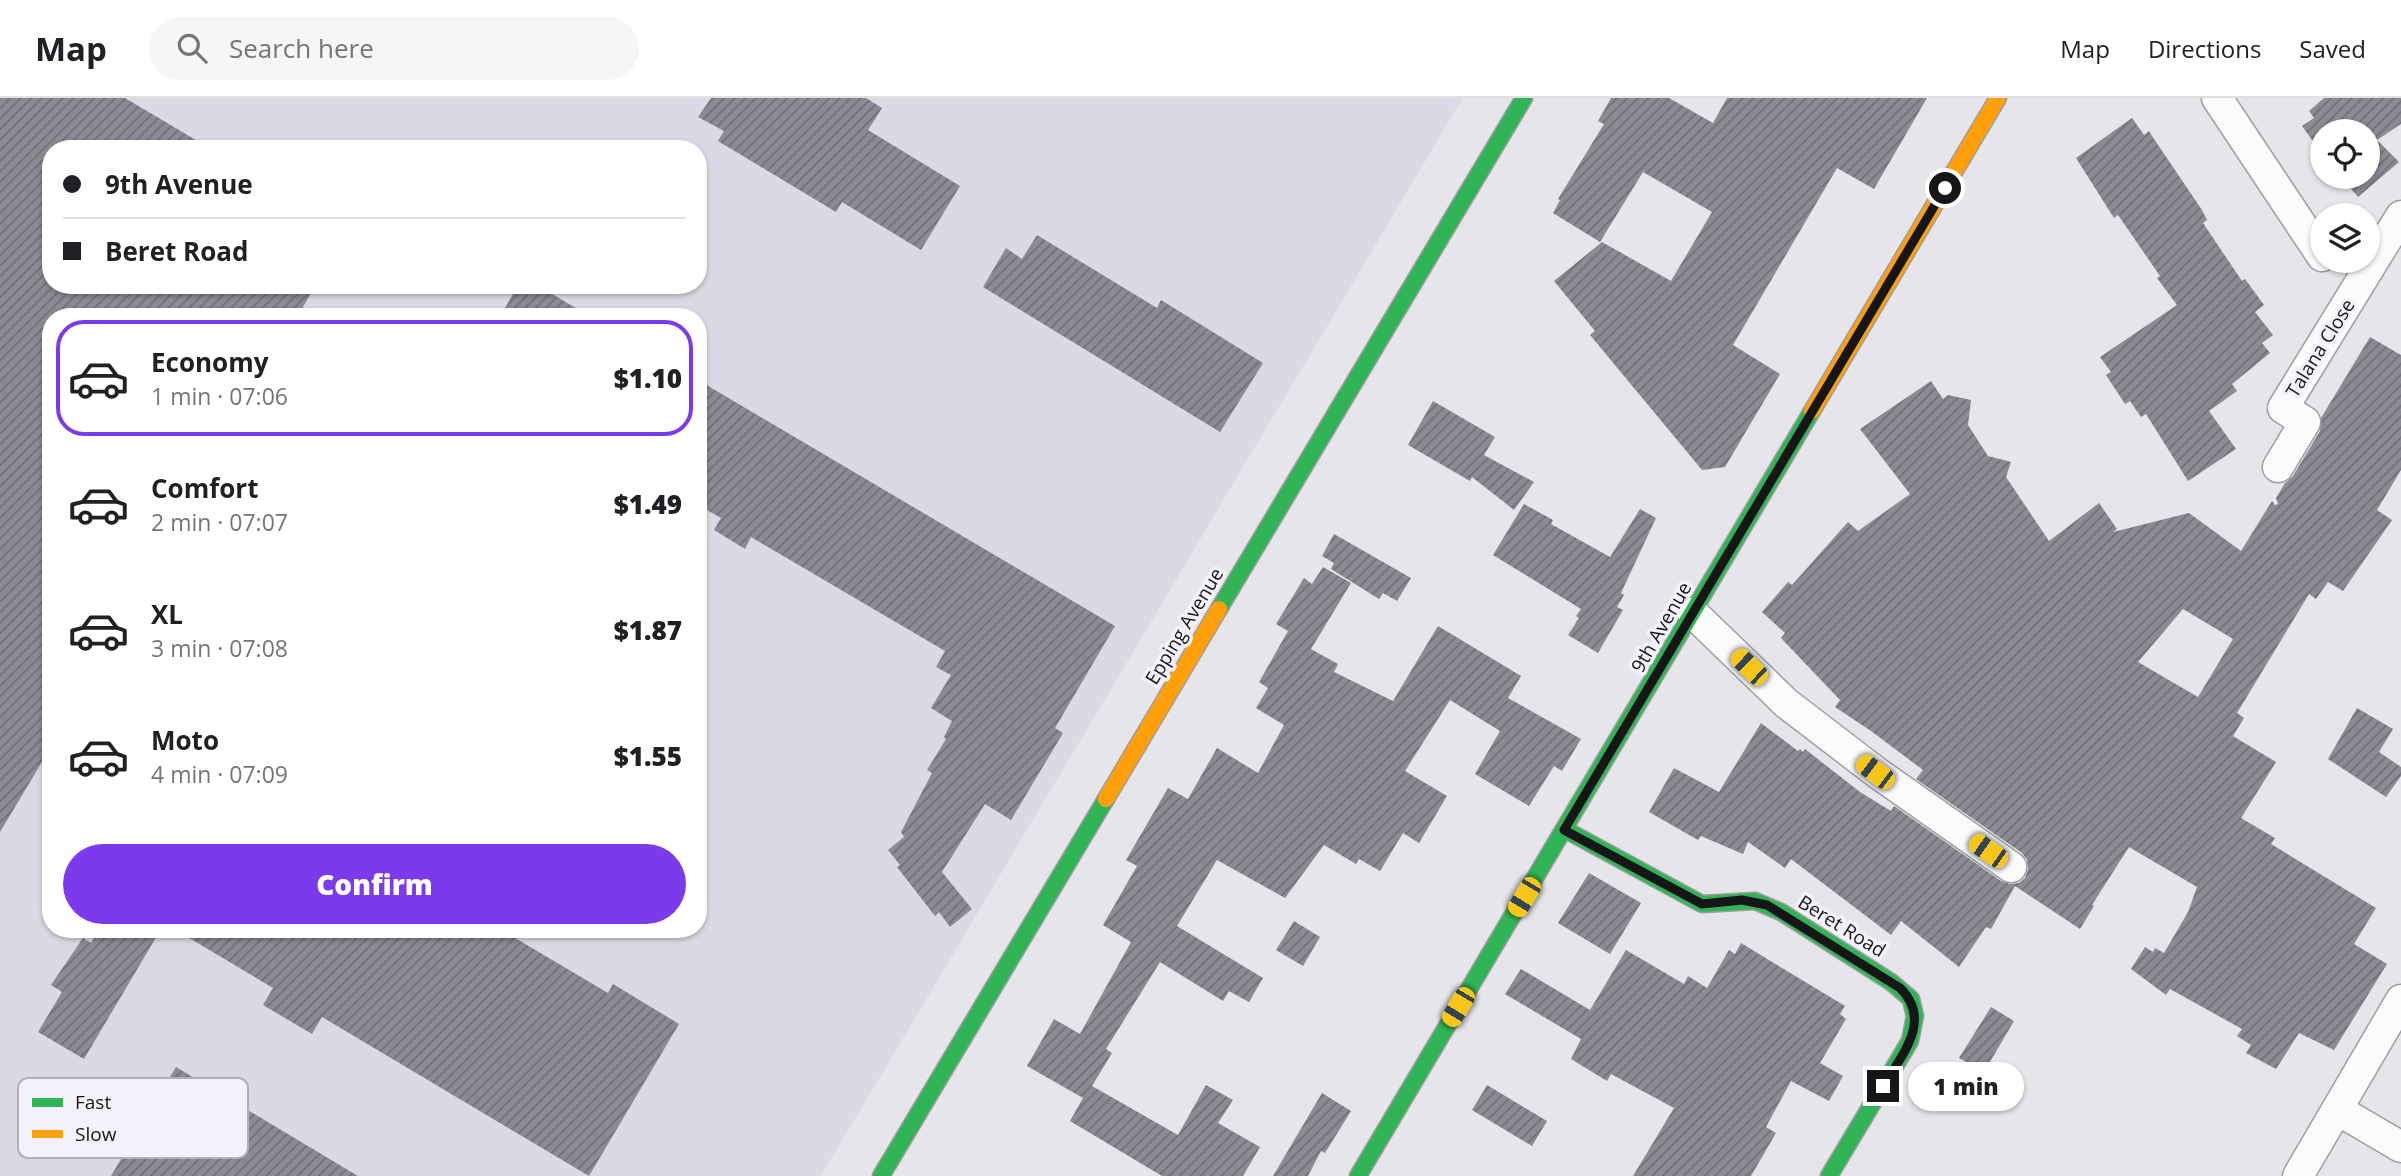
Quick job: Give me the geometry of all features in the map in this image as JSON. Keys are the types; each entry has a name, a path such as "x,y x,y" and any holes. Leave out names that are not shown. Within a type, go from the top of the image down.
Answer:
{"street":[{"name":"Epping Avenue","path":"881,1176 1524,98"},
{"name":"9th Avenue","path":"1358,1176 1998,98"},
{"path":"2217,98 2310,238"},
{"name":"Talana Close","path":"2278,467 2305,422 2283,408 2401,216"},
{"path":"2333,273 2351,299"},
{"path":"1693,613 1786,703 1875,772 2011,867"},
{"name":"Beret Road","path":"1564,830 1702,904 1742,900 1767,905 1891,982 1911,999 1915,1017 1910,1041 1829,1176"},
{"path":"2298,1176 2401,1000"},
{"path":"2338,1110 2401,1147"}],"shaded area":[{"path":"0,98 1463,98 821,1176 0,1176"}],"building":[{"path":"0,98 125,98 196,140 42,140 42,294 311,294 302,308 42,308 42,762 0,832"},
{"path":"711,98 866,98 882,108 868,130 960,186 921,250 842,202 836,212 718,141 724,131 698,117"},
{"path":"1611,98 1669,98 1713,123 1727,98 1927,98 1874,189 1837,168 1733,345 1780,374 1725,467 1702,470 1590,335 1595,331 1554,281 1602,242 1671,281 1712,212 1643,172 1600,242 1553,213 1560,200 1558,199 1604,124 1598,121"},
{"path":"2324,98 2401,98 2401,124 2380,138 2380,119 2312,119 2309,111"},
{"path":"2132,118 2144,135 2149,131 2202,210 2207,220 2203,223 2242,281 2245,279 2264,305 2255,312 2273,335 2262,343 2270,353 2232,384 2237,391 2209,411 2236,449 2188,481 2146,414 2141,417 2130,401 2125,404 2106,375 2111,372 2100,357 2177,305 2118,215 2114,218 2076,158"},
{"path":"2310,121 2310,137 2302,126"},
{"path":"2380,143 2399,162 2380,178"},
{"path":"2351,189 2367,189 2358,197"},
{"path":"1037,235 1157,308 1161,300 1263,363 1220,432 983,287 1006,248 1022,259"},
{"path":"513,294 552,294 576,308 505,308"},
{"path":"2370,337 2401,355 2401,470 2377,510 2392,520 2343,591 2328,582 2316,599 2309,594 2237,713 2244,718 2233,736 2276,762 2241,818 2275,838 2271,844 2376,908 2354,944 2387,964 2334,1050 2299,1033 2276,1069 2246,1053 2251,1045 2237,1036 2242,1029 2170,989 2166,995 2131,969 2145,947 2153,952 2155,948 2164,953 2188,912 2197,887 2129,847 2080,929 2015,886 1991,929 1986,927 1959,967 1901,921 1891,935 1791,859 1785,868 1748,842 1743,854 1701,836 1698,840 1649,812 1674,768 1719,792 1761,723 1798,751 1800,749 1803,752 1805,749 1860,792 1891,811 1894,806 2001,881 2019,883 2025,878 2028,869 2027,860 2022,853 1916,779 1923,770 1835,707 1840,700 1781,638 1785,633 1762,612 1788,582 1792,585 1848,522 1858,531 1910,494 1860,429 1931,381 1943,399 1948,395 1971,400 1968,425 1988,456 2011,462 2006,477 2049,541 2099,503 2117,529 2113,532 2189,513 2241,551 2272,501 2275,505 2278,504 2276,498 2293,476 2320,431 2321,418","holes":["2183,609 2233,639 2198,697 2138,662"]},
{"path":"707,385 1115,626 1055,728 1063,733 1011,820 985,804 942,872 972,909 950,927 939,912 935,916 897,867 900,865 888,850 904,837 901,832 932,773 927,770 946,739 944,737 952,721 931,708 951,675 936,667 945,651 751,537 745,549 714,530 721,518 707,510"},
{"path":"1433,401 1495,437 1484,455 1534,482 1514,510 1472,477 1470,481 1408,445"},
{"path":"1524,504 1553,520 1551,524 1610,557 1640,509 1656,518 1621,593 1624,595 1617,607 1623,610 1598,653 1568,635 1579,618 1576,616 1581,609 1493,555"},
{"path":"1334,534 1411,578 1397,601 1383,593 1379,599 1331,569 1334,563 1322,556"},
{"path":"1323,567 1351,583 1311,649 1338,664 1334,672 1393,701 1438,626 1521,676 1508,698 1581,739 1562,771 1554,766 1529,806 1475,774 1500,731 1450,700 1405,771 1447,796 1419,843 1403,833 1380,871 1359,859 1356,864 1324,845 1285,898 1217,860 1177,926 1263,978 1249,1002 1229,991 1223,1001 1160,962 1106,1049 1112,1053 1092,1086 1178,1135 1206,1085 1233,1100 1218,1123 1260,1147 1243,1176 1162,1176 1070,1121 1083,1098 1027,1066 1054,1019 1080,1034 1131,942 1103,925 1137,866 1126,860 1168,788 1188,799 1217,748 1258,773 1284,725 1256,708 1268,688 1259,682 1288,631 1276,624 1304,578 1312,584"},
{"path":"2357,708 2393,729 2379,752 2401,767 2401,776 2386,797 2328,759"},
{"path":"1589,873 1641,903 1610,954 1558,923"},
{"path":"1294,921 1320,937 1303,966 1276,950"},
{"path":"83,938 91,943 94,938 156,938 84,1059 38,1032 62,992 51,985"},
{"path":"189,938 515,938 608,993 613,984 679,1024 589,1176 322,1017 312,1034 263,1005 273,988"},
{"path":"1741,943 1845,1006 1840,1014 1846,1019 1820,1063 1843,1076 1829,1101 1791,1081 1766,1127 1776,1133 1751,1176 1633,1176 1674,1108 1611,1074 1607,1081 1571,1059 1581,1039 1505,994 1521,969 1590,1010 1626,950 1684,984 1688,976 1707,988 1729,950 1735,954"},
{"path":"1991,1007 2014,1021 1984,1072 1959,1058"},
{"path":"176,1067 194,1078 169,1078"},
{"path":"1487,1085 1547,1121 1532,1146 1472,1110"},
{"path":"1322,1093 1351,1111 1325,1153 1321,1151 1308,1176 1273,1176"},
{"path":"248,1110 358,1176 111,1176 122,1158 248,1158"}],"traffic: fast":[{"path":"1219,609 1524,98"},
{"path":"1358,1176 1812,411"},
{"path":"881,1176 1106,799"},
{"path":"1564,829 1702,904 1755,901 1781,912 1891,982 1911,999 1915,1016 1910,1041 1829,1176"}],"traffic: slow":[{"path":"1812,411 1998,98"},
{"path":"1106,799 1219,609"}],"route":[{"path":"1883,1086 1910,1041 1914,1025 1911,999 1900,988 1767,905 1742,900 1702,904 1564,830 1945,188"}]}
